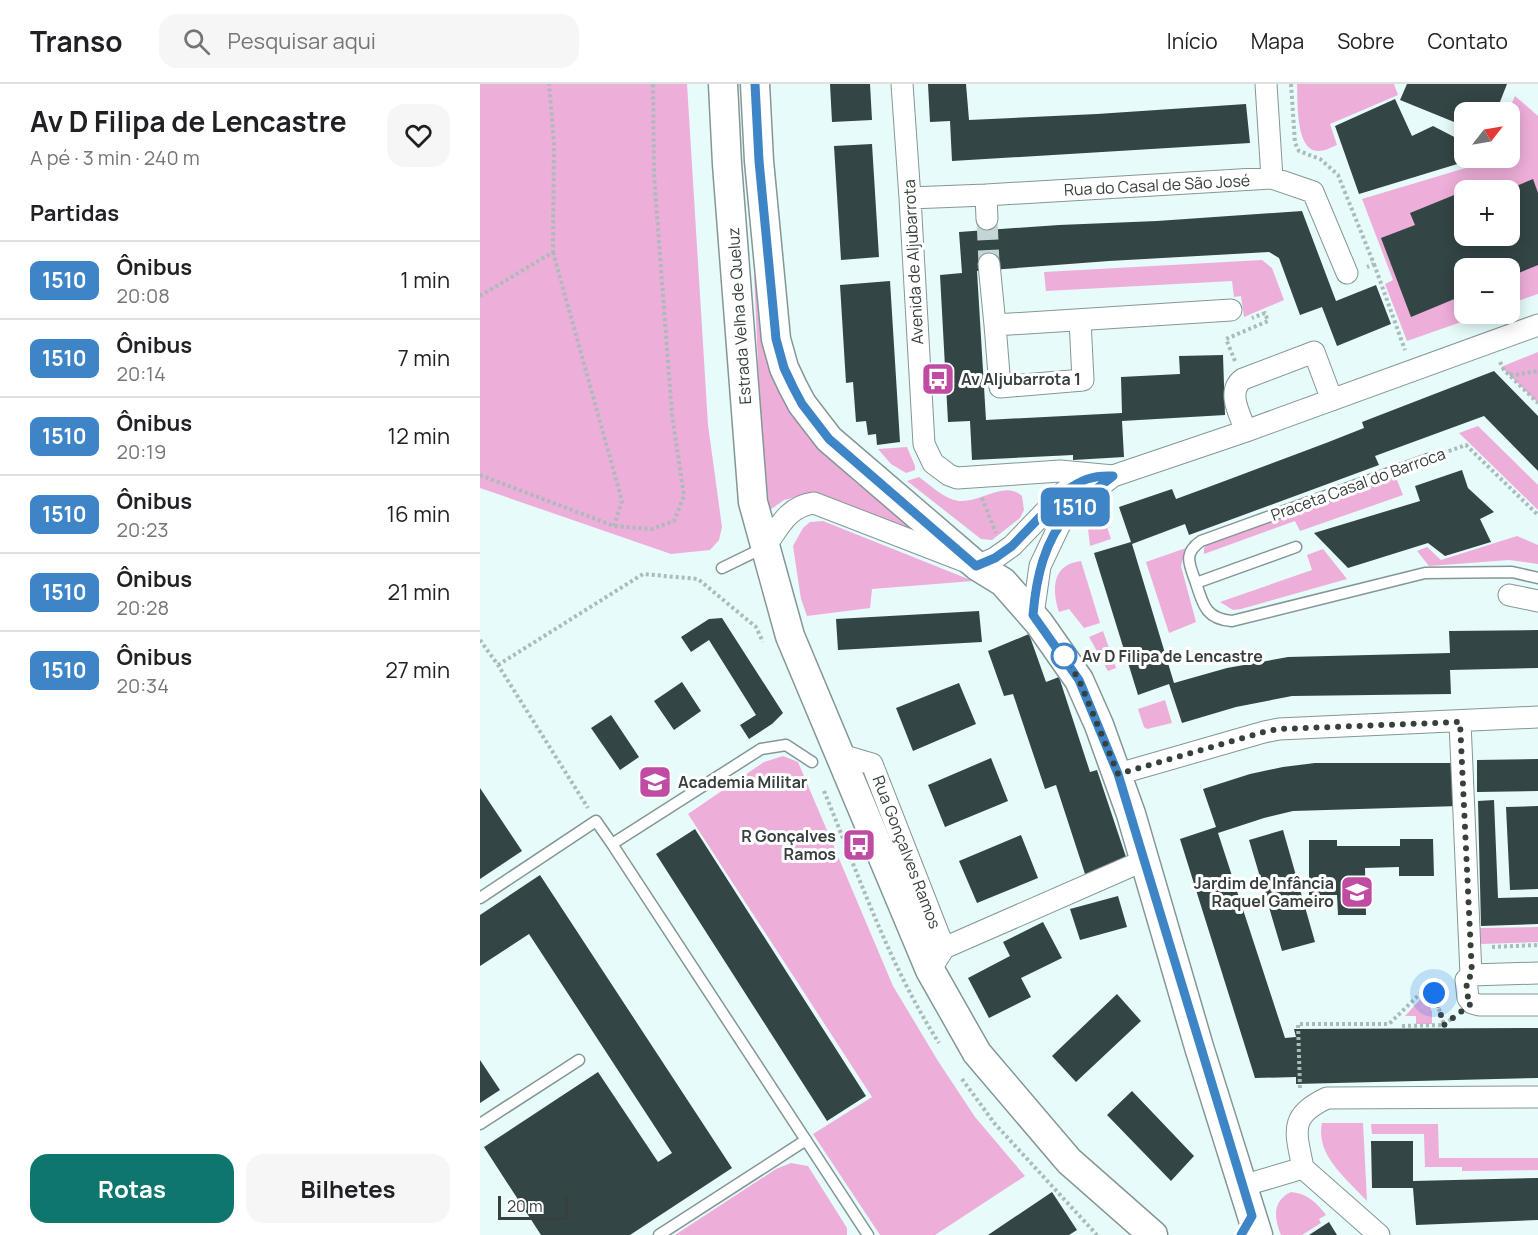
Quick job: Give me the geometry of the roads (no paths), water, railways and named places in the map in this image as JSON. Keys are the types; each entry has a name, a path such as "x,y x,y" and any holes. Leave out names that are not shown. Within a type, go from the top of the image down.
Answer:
{"main road":[{"name":"Estrada Velha de Queluz","path":"723,84 753,502 765,547"},
{"name":"Estrada Velha de Queluz","path":"754,84 776,339 784,368 802,404 829,439 976,566 1003,582 1033,615 1079,680 1118,774 1145,860 1242,1186 1250,1229"},
{"name":"Rua Gonçalves Ramos","path":"765,547 825,758 937,959 977,1053 1069,1161 1153,1235"}],"street":[{"name":"Avenida de Aljubarrota","path":"902,84 924,444 933,463 957,478 1060,471 1105,476"},
{"path":"1266,84 1272,178"},
{"name":"Rua do Casal de São José","path":"910,198 1272,178 1313,192 1347,273"},
{"path":"986,195 987,219"},
{"path":"989,264 1000,387 1083,380 1080,320"},
{"path":"994,325 1231,310"},
{"path":"765,547 791,511 802,505 814,503 976,566 1004,553 1074,485 1246,431 1538,325"},
{"path":"1246,431 1234,393 1238,382 1314,352 1332,400"},
{"path":"1030,473 1044,482 1056,500 1057,513 1049,530 1045,554 1037,578 1033,615"},
{"path":"1045,554 1067,514 1105,476"},
{"path":"1509,595 1538,601"},
{"path":"1118,774 1279,729 1538,717"},
{"path":"1460,722 1472,975"},
{"path":"937,959 1145,860"},
{"path":"1538,973 1472,975 1466,980 1468,998 1472,1003 1538,1005"},
{"path":"1379,1235 1303,1168 1296,1131 1301,1116 1311,1105 1327,1098 1537,1096"},
{"path":"1242,1186 1303,1168"}],"lane":[{"name":"Praceta Casal do Barroca","path":"1428,459 1201,541 1194,546 1188,560 1207,610 1222,620 1232,621 1425,573 1512,572 1538,578"},
{"path":"722,568 765,547"},
{"path":"1196,583 1296,547"},
{"path":"612,844 761,749 786,745 825,758"},
{"path":"480,898 596,821 868,1235"},
{"path":"480,1124 579,1060"},
{"path":"659,1235 806,1140"}],"tunnel":[{"path":"987,219 989,264"}],"place":[{"name":"Av Aljubarrota 1","path":"938,379"},
{"name":"Av D Filipa de Lencastre","path":"1064,656"},
{"name":"Academia Militar","path":"655,782"},
{"name":"R Gonçalves Ramos","path":"859,845"},
{"name":"Jardim de Infância Raquel Gameiro","path":"1357,892"}]}
